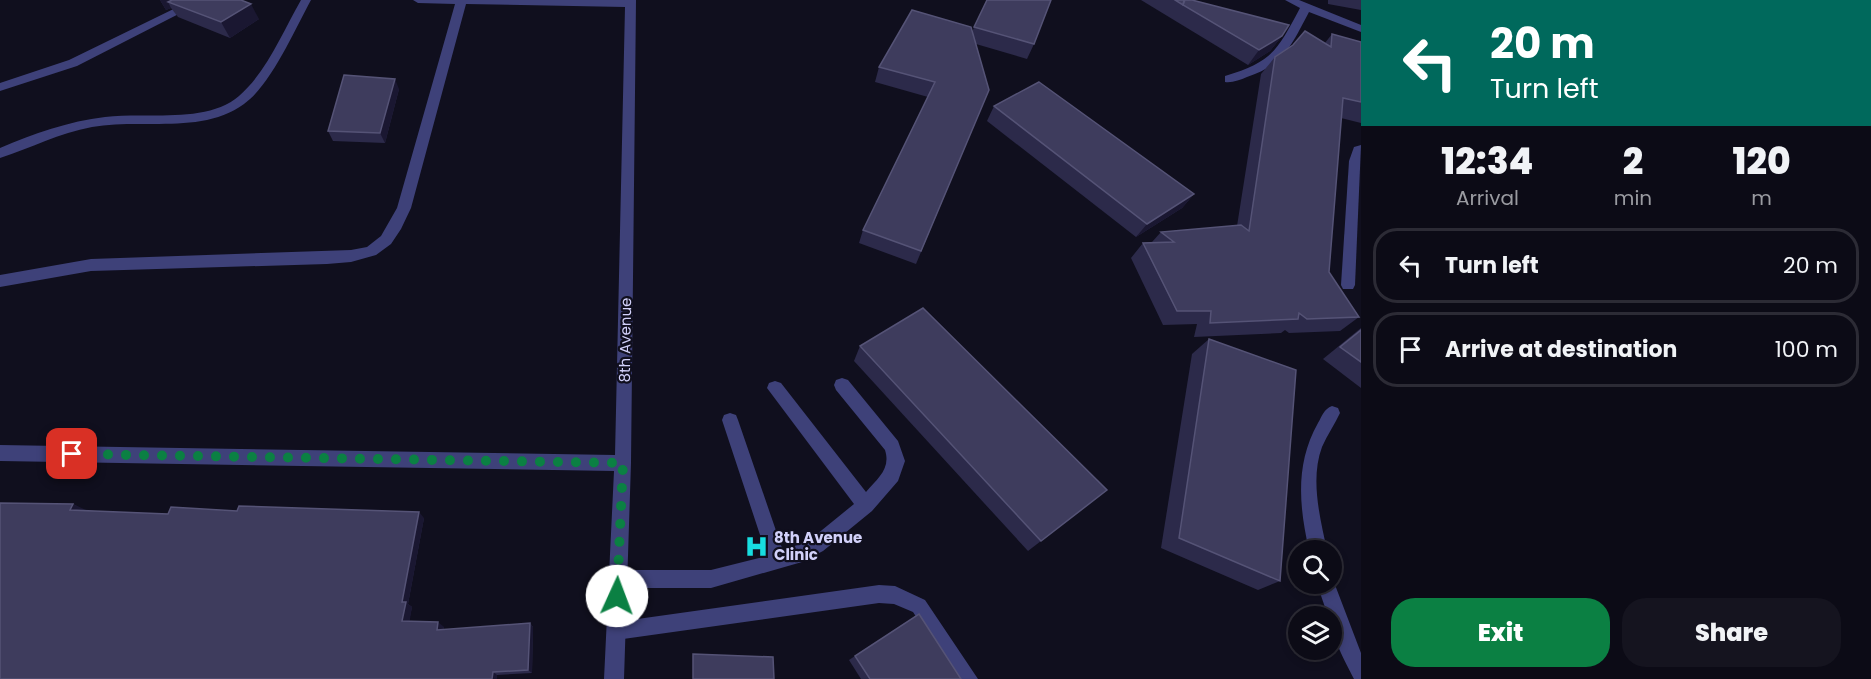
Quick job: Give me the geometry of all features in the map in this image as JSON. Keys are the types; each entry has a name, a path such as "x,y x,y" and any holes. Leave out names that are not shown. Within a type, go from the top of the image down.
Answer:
{"street":[{"path":"0,87 73,63 201,0"},
{"path":"0,153 39,137 103,121 200,117 229,110 251,91 306,0"},
{"path":"418,0 631,2"},
{"path":"1290,0 1361,29"},
{"path":"0,281 91,265 327,258 371,251 386,240 404,208 461,1"},
{"name":"8th Avenue","path":"614,679 623,463 631,2"},
{"path":"1230,78 1261,69 1274,62 1306,6"},
{"path":"1348,285 1355,161 1358,150 1361,149"},
{"path":"618,579 711,579 778,562 817,545 866,504 892,475 897,461 892,446 842,385"},
{"path":"775,388 866,504"},
{"path":"1316,540 1310,502 1310,474 1314,448 1332,413"},
{"path":"730,420 778,562"},
{"path":"0,453 623,463"},
{"path":"616,631 879,594 895,595 919,606 969,679"},
{"path":"1329,594 1345,641 1361,673"}],"building":[{"path":"172,0 241,0 251,4 221,22 168,2"},
{"path":"987,0 1051,0 1034,44 974,27"},
{"path":"1185,0 1289,25 1282,36 1259,50 1183,5"},
{"path":"912,10 971,27 989,90 921,251 863,230 935,82 879,67"},
{"path":"1305,31 1331,47 1332,34 1361,42 1361,102 1343,98 1329,272 1359,317 1307,319 1299,313 1298,319 1210,323 1211,311 1177,311 1143,243 1174,242 1161,232 1241,225 1249,231 1275,57 1293,45"},
{"path":"344,75 395,79 380,133 328,131"},
{"path":"1039,82 1194,194 1147,224 994,106"},
{"path":"923,308 1107,490 1041,541 860,346"},
{"path":"1361,330 1361,362 1340,347"},
{"path":"1209,339 1296,370 1280,581 1179,538"},
{"path":"0,503 73,504 70,510 168,514 171,507 237,511 239,506 419,512 402,602 406,602 402,621 438,622 437,630 530,623 528,670 493,672 492,679 0,679"},
{"path":"919,614 961,679 870,679 855,656"},
{"path":"693,654 773,657 774,679 693,679"}],"place":[{"name":"8th Avenue Clinic","path":"756,546"}],"route":[{"path":"72,454 623,463 617,596"}]}
